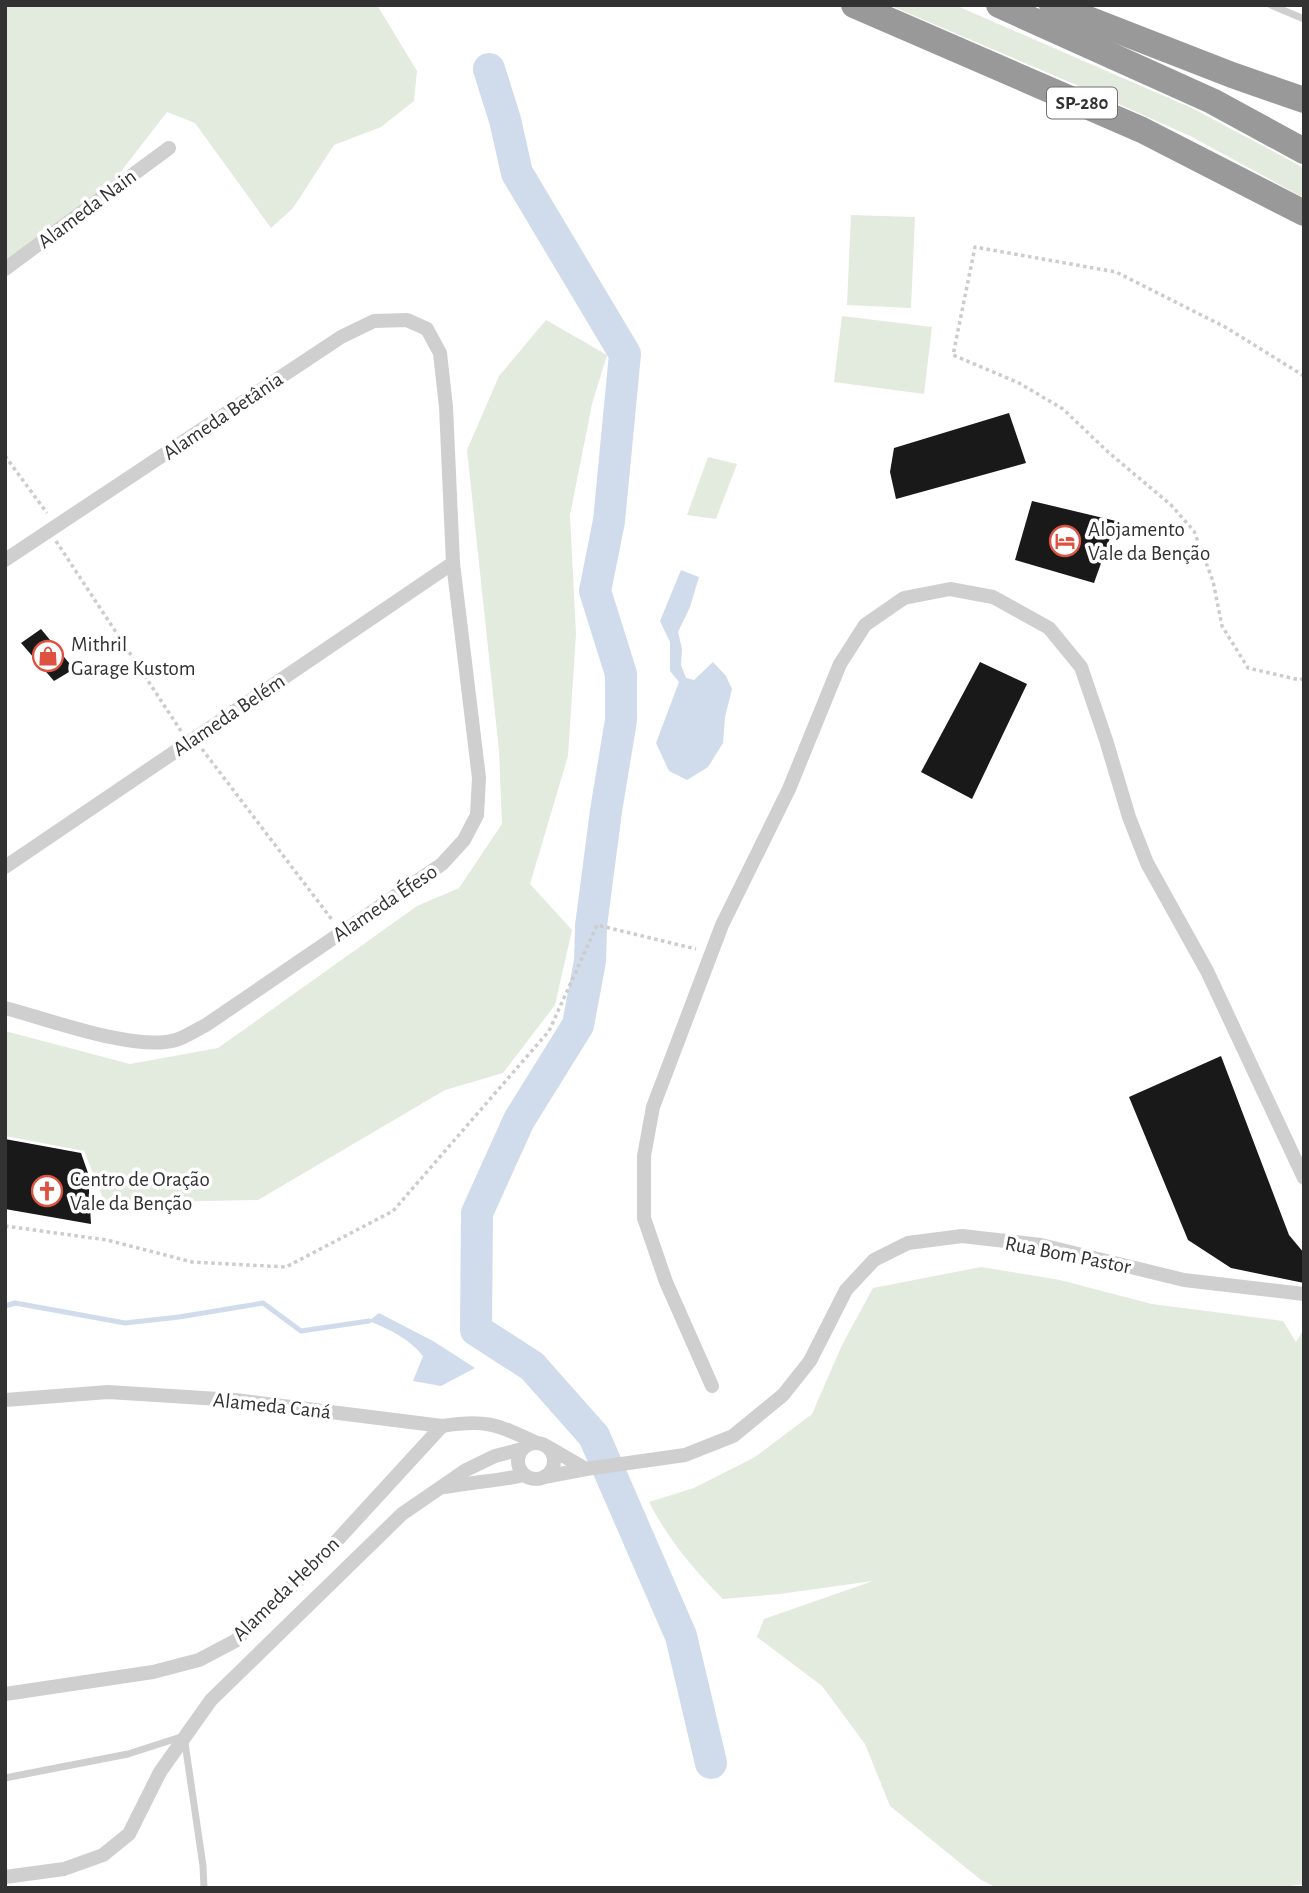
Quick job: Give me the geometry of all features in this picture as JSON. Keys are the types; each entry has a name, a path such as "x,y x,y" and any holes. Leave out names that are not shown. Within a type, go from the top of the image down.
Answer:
{"highway":[{"name":"SP-280","path":"854,5 1142,130 1304,214"},
{"name":"SP-280","path":"999,5 1212,101 1304,151"},
{"path":"1052,5 1304,100"}],"street":[{"name":"Alameda Nain","path":"5,269 169,148"},
{"name":"Alameda Betânia","path":"5,560 341,337 374,321 407,320 427,329 440,353"},
{"name":"Alameda Éfeso","path":"5,1008 119,1039 154,1043 176,1040 206,1025 442,864 464,839 477,815 479,778 453,563 446,407 440,353"},
{"name":"Alameda Belém","path":"5,867 453,563"},
{"path":"712,1386 666,1282 644,1218 645,1156 653,1107 722,925 789,789 840,664 865,625 904,598 950,589 993,597 1049,628 1081,667 1129,817 1147,863 1207,971 1304,1178"},
{"name":"Rua Bom Pastor","path":"586,1469 685,1455 733,1436 783,1395 810,1361 846,1290 874,1260 908,1243 962,1236 1041,1245 1184,1280 1304,1294"},
{"name":"Alameda Caná","path":"5,1400 46,1395 121,1393 235,1400 442,1426 472,1421 500,1426 535,1446"},
{"name":"Alameda Hebron","path":"5,1693 153,1672 199,1660 235,1640 320,1559 442,1426"},
{"path":"5,1877 64,1869 103,1855 129,1834 160,1772 211,1700 402,1514 437,1489 480,1462 535,1446 586,1469"},
{"path":"535,1446 517,1462 524,1475 530,1478 586,1469"},
{"path":"535,1446 555,1459 554,1466 544,1477"},
{"path":"437,1489 524,1475"}],"lane":[{"path":"1271,5 1304,19"},
{"path":"5,1778 128,1754 184,1735 204,1888"}],"path":[{"path":"1304,376 1227,328 1116,272 975,247 953,355 1019,383 1063,410 1171,505 1194,531 1213,581 1222,626 1248,668 1300,680 1304,678"},
{"path":"5,456 192,741 342,933"},
{"path":"5,1226 107,1240 192,1262 286,1266 393,1211 549,1031 597,925 711,952"}],"shaded area":[{"path":"5,5 377,5 417,71 414,101 381,127 334,145 293,208 271,228 195,123 167,112 105,192 5,260"},
{"path":"889,5 955,5 1194,109 1304,168 1304,198 1190,136"},
{"path":"851,215 915,217 911,308 847,305"},
{"path":"842,316 932,327 924,394 834,382"},
{"path":"546,320 607,355 592,404 570,515 576,634 568,756 530,884 572,930 555,1005 503,1073 445,1090 258,1200 105,1203 84,1151 5,1136 5,1031 130,1064 218,1048 417,906 459,888 502,824 499,751 467,450 499,376"},
{"path":"708,457 737,464 716,519 687,515"},
{"path":"981,1267 1060,1280 1152,1304 1283,1321 1296,1342 1304,1329 1304,1884 1277,1888 997,1888 981,1880 890,1806 865,1744 822,1686 757,1637 764,1619 873,1581 723,1599 682,1553 649,1502 694,1488 755,1457 812,1414 842,1345 873,1288"}],"water":[{"path":"681,570 699,577 690,607 678,632 682,649 681,665 686,678 694,680 713,662 726,676 732,689 725,717 723,743 708,767 687,780 669,771 656,743 679,682 670,671 670,642 660,621"},
{"path":"379,1313 433,1341 475,1368 441,1386 413,1381 423,1356 405,1339 369,1321"}],"building":[{"path":"1009,413 1026,463 896,499 890,472 894,448"},
{"name":"Alojamento Vale da Benção","path":"1032,501 1116,521 1094,583 1015,560"},
{"name":"Mithril Garage Kustom","path":"41,629 74,669 54,681 21,643"},
{"path":"980,662 1027,684 972,799 921,772"},
{"path":"1221,1056 1289,1235 1304,1253 1304,1283 1231,1268 1188,1240 1129,1097"},
{"name":"Centro de Oração Vale da Benção","path":"5,1139 81,1153 88,1173 91,1224 5,1209"}],"waterway":[{"path":"489,69 505,120 517,173 625,354 609,521 595,591 621,674 621,720 591,926 590,961 578,1025 519,1120 477,1213 476,1330 532,1366 594,1436 681,1636 711,1763"},
{"path":"5,1306 15,1303 125,1323 263,1303 301,1331 369,1321"}],"place":[{"name":"Alojamento Vale da Benção","path":"1065,541"},
{"name":"Mithril Garage Kustom","path":"48,656"},
{"name":"Centro de Oração Vale da Benção","path":"47,1191"}]}
